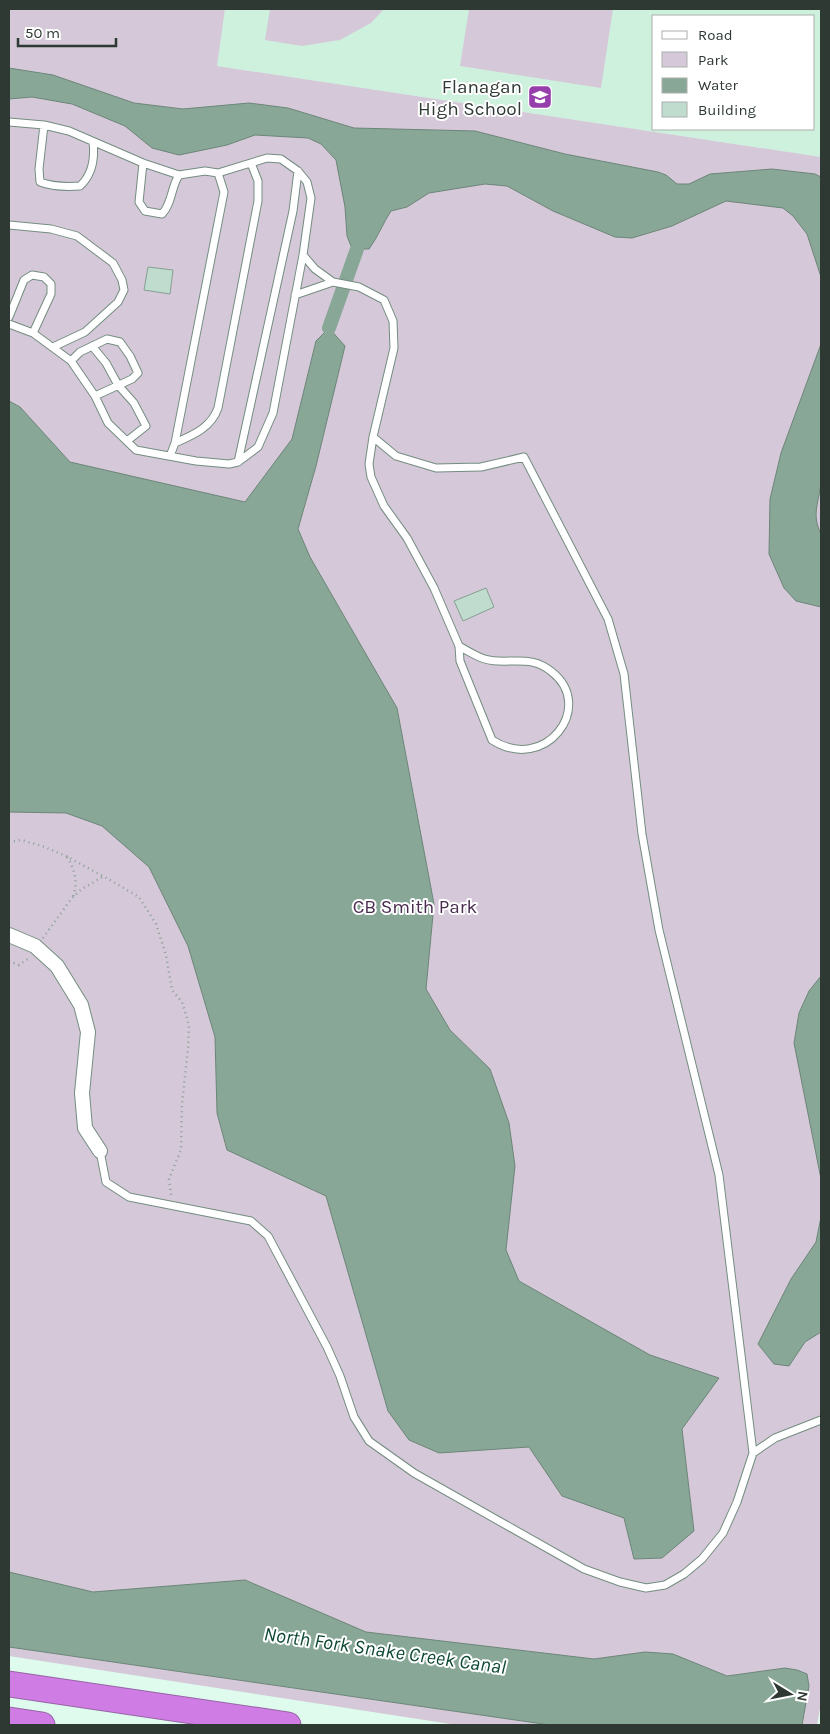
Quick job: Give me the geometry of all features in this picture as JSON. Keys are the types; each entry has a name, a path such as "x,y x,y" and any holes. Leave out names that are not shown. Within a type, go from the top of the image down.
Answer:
{"highway":[{"path":"9,1684 288,1725"},
{"path":"9,1720 42,1725"}],"street":[{"path":"9,935 35,946 57,966 81,1005 88,1032 82,1093 84,1128 100,1151"}],"lane":[{"path":"9,122 44,125 69,131 142,163 179,175 206,172 218,173 267,158 281,159 298,171 307,182 311,198 303,255 273,413 258,446 238,462 229,464 196,461 136,450 108,423 96,396 71,361 53,346 33,334 9,324"},
{"path":"44,125 39,169 40,182 48,185 80,186 88,179 94,152 93,142"},
{"path":"142,163 139,202 145,211 162,214 168,209 173,184 179,175"},
{"path":"174,443 204,428 210,423 218,408 258,201 258,181 251,163"},
{"path":"238,462 292,211 298,171"},
{"path":"170,456 224,192 218,173"},
{"path":"9,225 51,229 77,236 113,263 122,280 124,290 118,302 85,332 53,346"},
{"path":"303,255 315,269 333,282 358,287 384,300 393,321 394,348 373,437 369,464 371,477 384,506 407,538 434,588 459,646 460,661 492,740 502,747 514,750 534,749 547,744 558,734 568,710 567,697 563,684 553,673 539,664 525,660 496,661 479,657 459,646"},
{"path":"9,317 24,280 32,274 44,277 51,284 51,294 33,334"},
{"path":"295,294 333,282"},
{"path":"71,361 80,352 107,340 120,342 130,356 138,373 132,379 96,396"},
{"path":"92,346 106,363 118,386 134,403 146,426 127,441"},
{"path":"100,1151 106,1182 129,1197 251,1221 268,1236 327,1347 340,1376 354,1417 369,1442 414,1473 584,1569 620,1582 646,1588 665,1585 684,1574 702,1559 723,1532 737,1502 753,1453 719,1175 658,930 642,834 624,674 608,619 524,457 481,466 436,468 396,456 373,437"},
{"path":"753,1453 776,1438 821,1420"}],"path":[{"path":"9,842 21,840 42,846 104,876 139,897 156,924 166,955 172,990 182,1002 189,1026 182,1104 181,1150 169,1179 172,1206"},
{"path":"41,942 76,890 72,866 66,856"},
{"path":"72,898 82,889 104,876"},
{"path":"9,961 20,965 31,956"}],"shaded area":[{"name":"Flanagan High School","path":"225,9 821,9 821,157 216,66"}],"green space":[{"name":"CB Smith Park","path":"9,9 225,9 217,66 821,157 821,1703 817,1725 457,1725 9,1656"},
{"path":"270,9 384,9 371,23 340,40 302,46 265,40"},
{"path":"469,9 613,9 601,88 460,66"}],"water":[{"path":"9,68 53,75 134,103 183,109 249,103 288,108 354,128 475,131 565,154 658,172 666,175 677,184 689,184 710,174 772,169 815,174 821,177 821,277 807,234 793,216 783,208 726,201 672,226 632,238 615,237 553,211 507,186 485,184 429,193 407,207 391,211 369,249 357,249 351,246 347,236 345,207 336,160 321,144 308,138 255,135 227,145 179,155 152,148 125,126 72,104 32,97 9,99"},
{"path":"329,328 345,346 316,466 298,529 310,557 397,708 434,904 426,989 450,1030 490,1069 509,1123 515,1166 506,1250 519,1281 650,1355 719,1378 682,1429 694,1531 662,1558 634,1559 624,1518 562,1496 529,1447 439,1453 409,1440 388,1411 326,1196 227,1150 217,1113 215,1037 188,946 149,867 102,826 66,813 9,812 9,401 20,407 70,462 245,502 292,439 316,341"},
{"path":"821,344 821,486 816,519 821,534 821,607 796,601 784,588 769,554 770,499 781,453"},
{"path":"821,976 821,1179 794,1043 799,1013 809,991"},
{"path":"821,1217 821,1332 805,1342 789,1366 774,1364 758,1344 791,1279 816,1242"},
{"name":"North Fork Snake Creek Canal","path":"9,1572 93,1592 245,1580 366,1632 594,1659 645,1652 673,1654 727,1676 785,1668 797,1670 807,1674 809,1686 802,1725 550,1725 9,1647"}],"building":[{"path":"148,267 173,270 170,294 144,290"},
{"path":"486,588 494,607 463,621 454,601"}],"waterway":[{"path":"329,328 357,249"}],"place":[{"name":"Flanagan High School","path":"540,97"}]}
